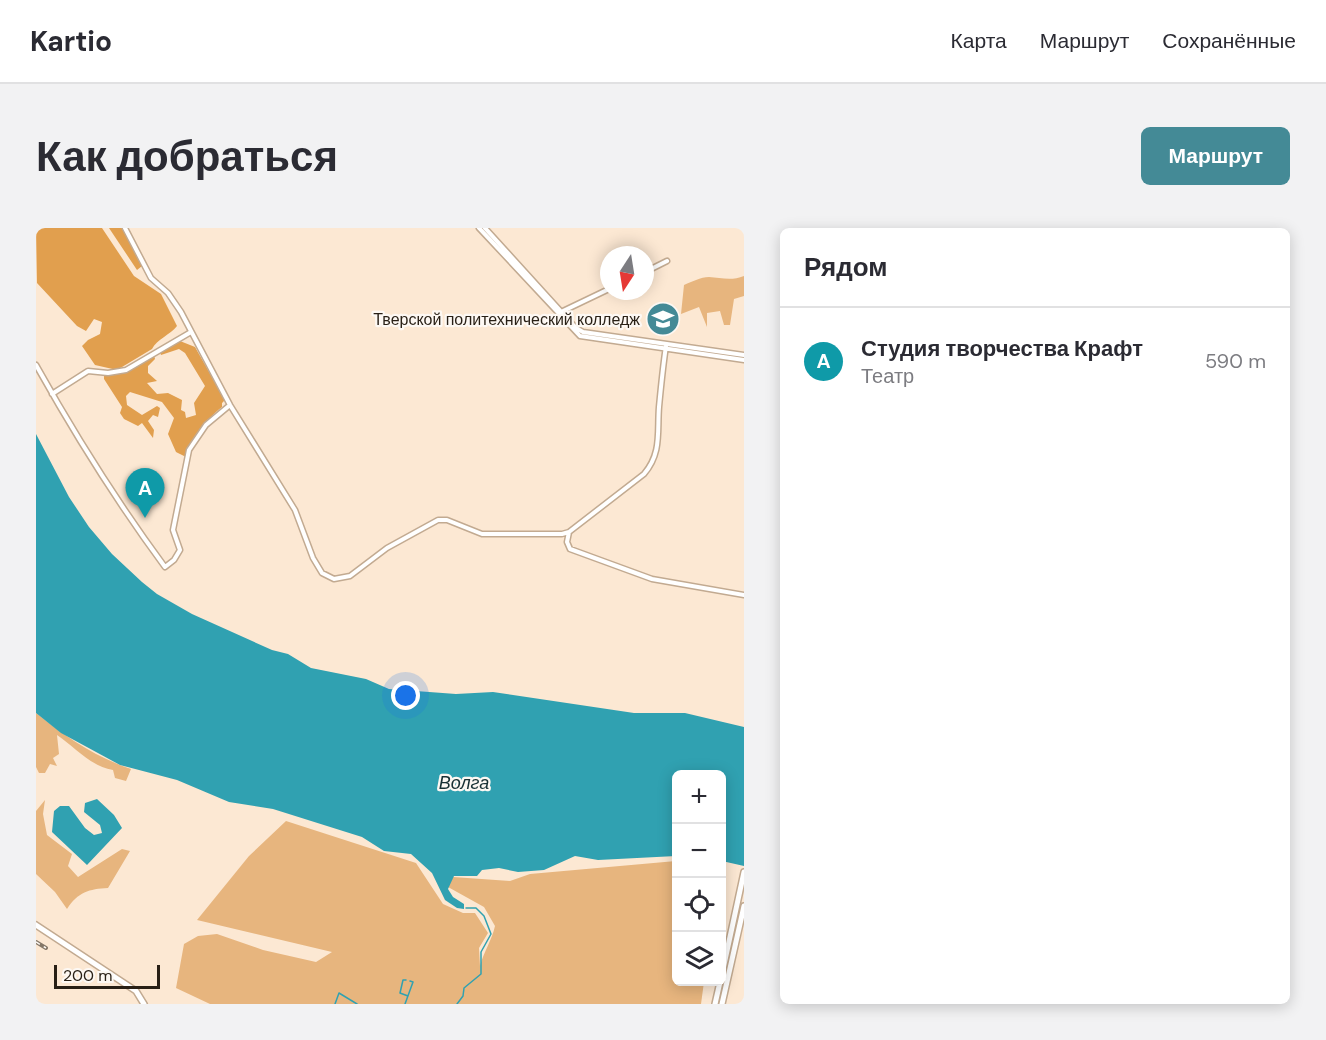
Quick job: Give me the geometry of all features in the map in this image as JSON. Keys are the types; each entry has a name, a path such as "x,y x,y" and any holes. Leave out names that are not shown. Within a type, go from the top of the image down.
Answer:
{"main road":[{"path":"722,1004 744,872"},
{"path":"726,960 744,906"},
{"path":"36,925 135,991 144,1004"},
{"path":"714,1004 719,986"}],"street":[{"path":"125,228 151,278 168,293 231,405 295,510 321,571 327,576 338,579 350,576 387,548 440,520 482,534 504,532 551,536 569,532 644,474 652,463 658,445 666,348"},
{"path":"479,228 559,313 576,328 587,334 744,360"},
{"path":"485,228 559,313"},
{"path":"654,268 667,261"},
{"path":"559,313 600,293"},
{"path":"52,394 88,371 108,373 126,370 191,332"},
{"path":"666,348 744,355"},
{"path":"36,365 68,423 119,504 165,567 180,550 173,530 191,444 215,415 231,405"},
{"path":"569,532 567,542 570,549 643,576 744,595"}],"shaded area":[{"path":"36,228 102,228 134,276 161,294 177,326 152,349 117,370 95,365 82,346 100,334 102,322 94,319 86,331 77,326 37,283"},
{"path":"109,228 123,228 142,266 137,270"},
{"path":"744,276 744,296 734,299 730,325 724,325 720,311 707,313 707,327 699,307 681,314 684,285 706,277 731,279"},
{"path":"180,341 195,347 225,400 222,407 195,436 186,457 176,452 168,434 174,418 162,402 130,392 126,396 127,405 142,415 157,406 160,408 158,417 153,415 148,421 154,430 153,438 142,423 138,426 124,419 120,413 122,407 104,379 104,373 126,372 154,355 155,359 148,366 148,373 157,381 147,383 157,394 168,393 182,400 181,410 185,412 186,418 196,415 194,403 205,386 185,353 179,349 161,355 160,352"},
{"path":"36,713 81,745 131,769 126,781 115,778 113,770 97,765 57,735 59,754 53,758 57,766 50,764 45,773 39,773 36,767"},
{"path":"45,800 43,814 47,835 72,854 68,866 78,877 122,849 130,851 108,888 84,892 67,909 55,892 36,874 36,811"},
{"path":"286,821 416,863 443,904 463,913 475,913 488,933 479,948 480,966 495,926 484,907 448,887 453,877 510,881 530,874 672,861 672,986 703,986 701,1004 210,1004 176,988 184,944 198,936 217,934 263,950 316,962 332,952 197,920 249,856"}],"water":[{"name":"Волга","path":"36,434 69,497 89,527 112,554 142,582 157,594 192,614 272,650 288,654 311,668 366,679 389,689 456,694 493,692 634,713 685,713 744,727 744,866 726,862 726,770 672,770 672,856 598,860 575,856 544,870 518,872 499,868 482,870 477,876 454,876 448,889 453,897 464,904 464,909 457,908 445,900 432,873 411,854 384,851 362,837 273,809 229,802 177,780 120,765 61,733 36,713"},
{"path":"97,799 114,815 122,828 87,865 52,832 54,811 60,806 69,806 85,828 94,835 102,833 100,825 84,812 85,803"}],"waterway":[{"path":"457,1004 463,996 464,988 481,974 481,952 491,934 484,916 476,908 466,908"},
{"path":"406,980 403,980 400,993 408,996"},
{"path":"405,1004 413,982 410,981"},
{"path":"335,1004 339,993 357,1004"}],"railway":[{"path":"36,942 46,948"}],"place":[{"name":"Тверской политехнический колледж","path":"663,319"},
{"name":"Студия творчества Крафт","path":"145,518"}]}
